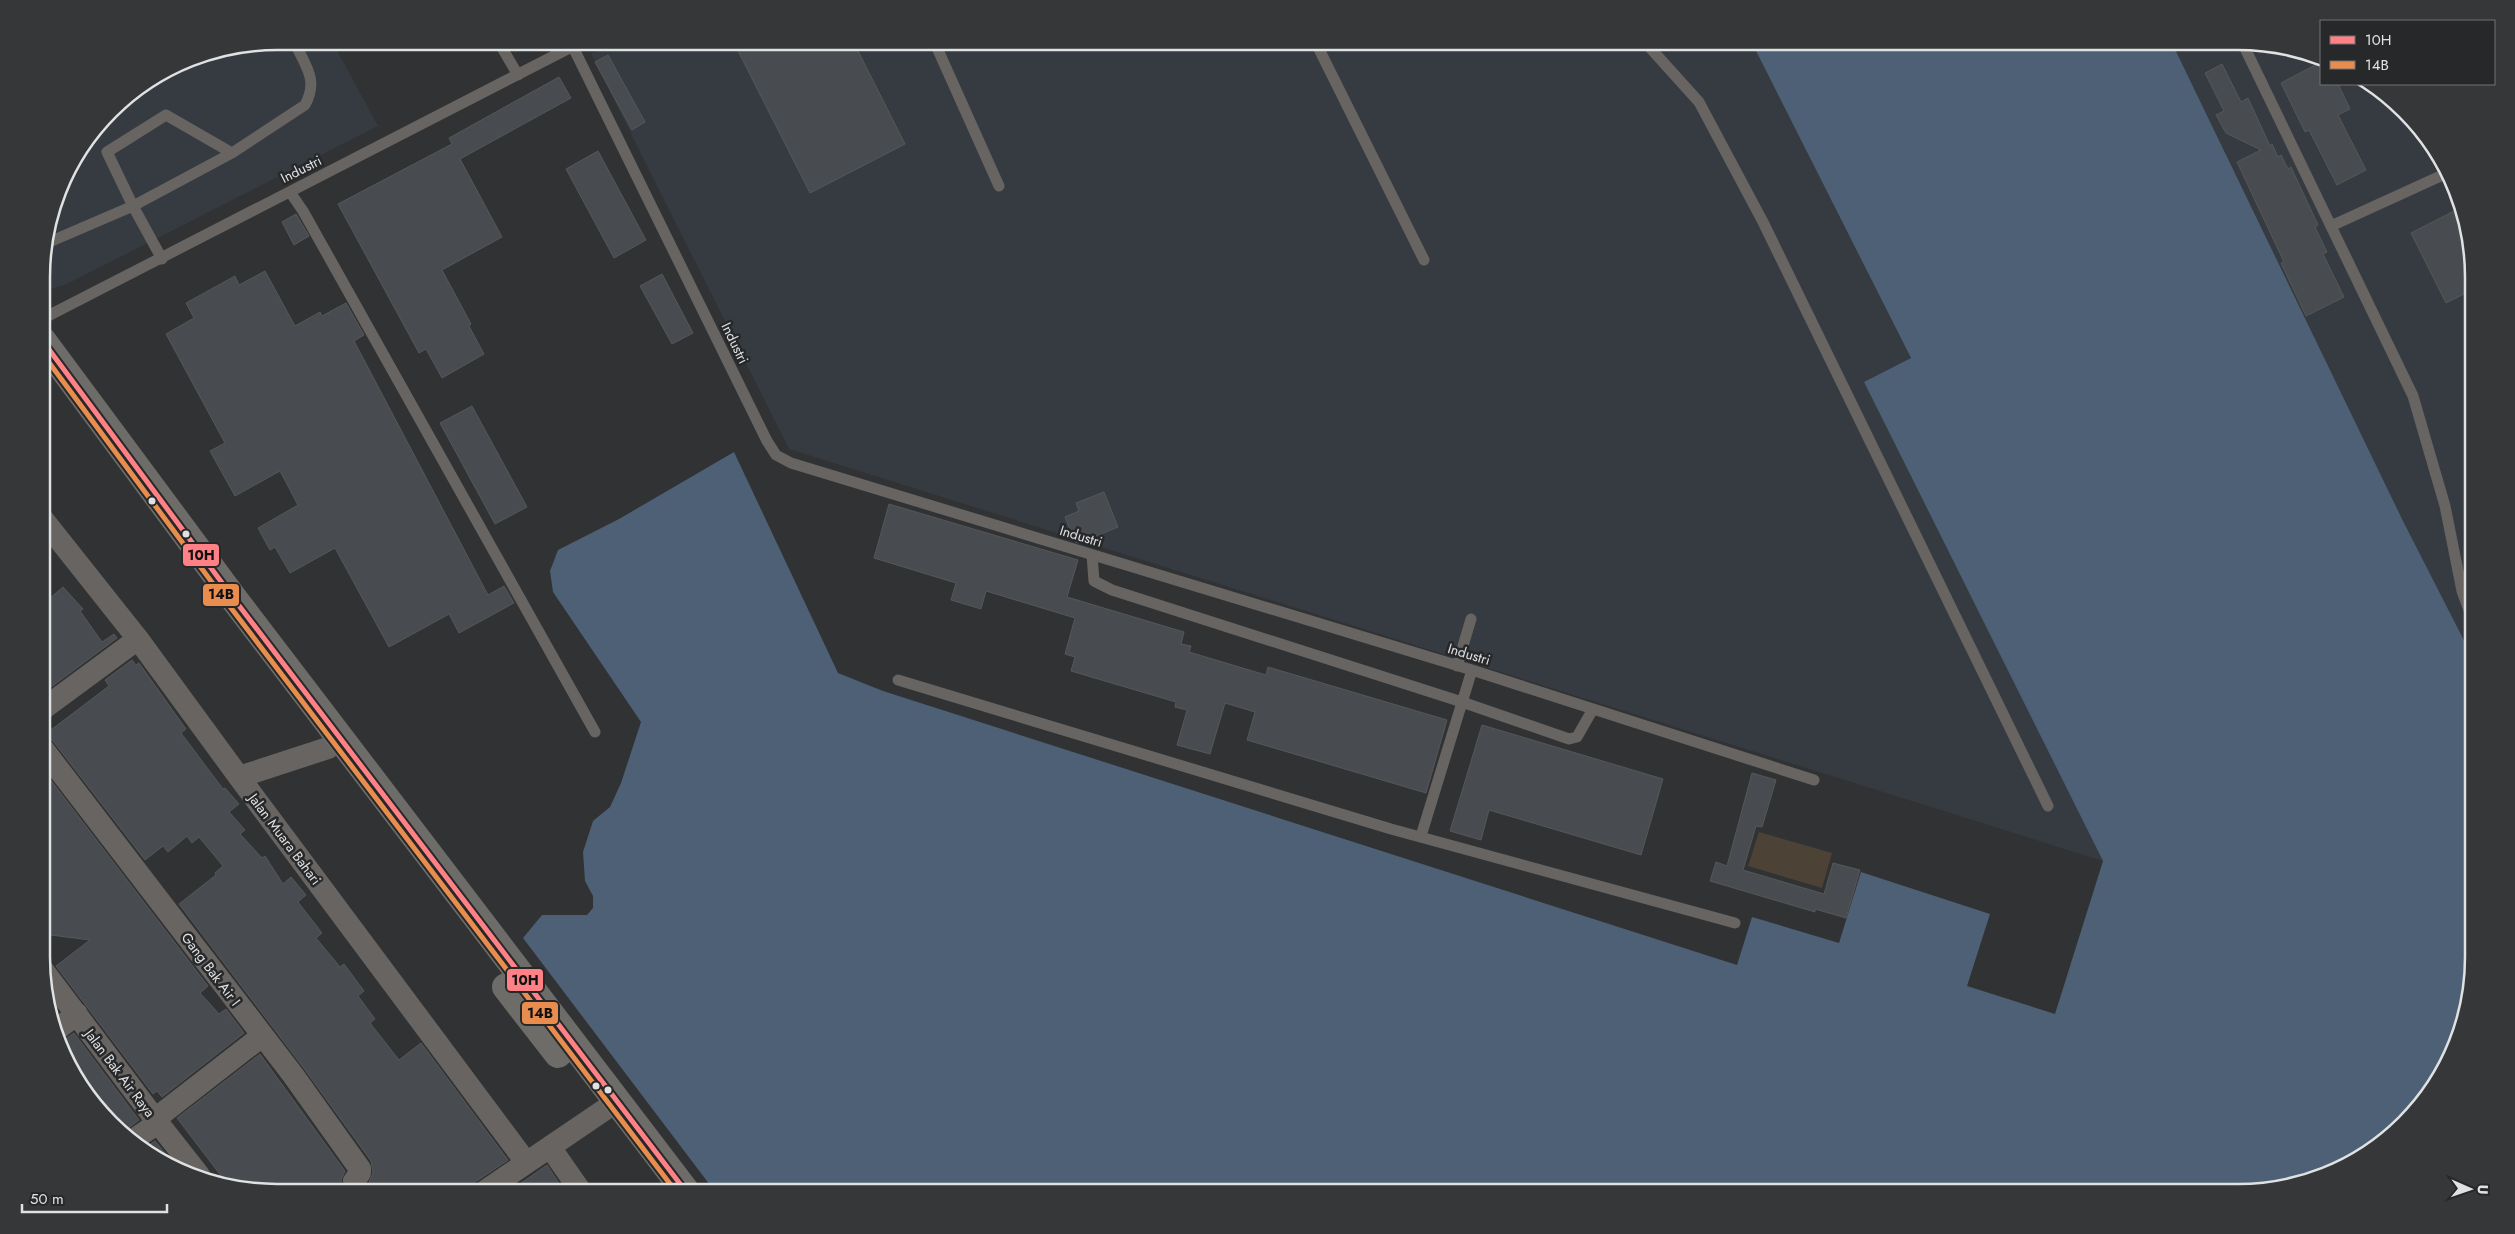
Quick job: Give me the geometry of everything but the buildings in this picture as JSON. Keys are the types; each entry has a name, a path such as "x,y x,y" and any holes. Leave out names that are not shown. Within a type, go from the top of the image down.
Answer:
{"highway":[{"path":"50,351 334,743"},
{"path":"50,382 334,743 611,1106 679,1184"},
{"path":"611,1106 661,1184"}],"street":[{"name":"Jalan Muara Bahari","path":"50,528 138,639 239,778 526,1162"},
{"path":"50,704 138,639"},
{"path":"239,778 334,743"},
{"name":"Gang Bak Air I","path":"50,758 262,1036 360,1169 360,1173 354,1181 356,1184"},
{"name":"Jalan Bak Air Raya","path":"51,981 156,1121 195,1169"},
{"path":"61,1026 77,1014"},
{"path":"138,1136 262,1036"},
{"path":"495,1184 611,1106"},
{"path":"550,1147 576,1184"}],"lane":[{"path":"53,240 133,206 232,154 305,105 312,81 298,50"},
{"path":"503,50 518,75"},
{"name":"Industri","path":"50,315 566,50"},
{"name":"Industri","path":"581,50 767,441 776,455 792,463 1472,670 1814,780"},
{"path":"938,50 999,186"},
{"path":"1319,50 1424,260"},
{"path":"1652,50 1699,102 1763,222 2048,806"},
{"path":"2246,50 2413,396 2445,506 2465,599"},
{"path":"162,259 133,206 107,152 166,115 232,154"},
{"path":"2331,226 2442,175"},
{"path":"290,192 308,219 594,732"},
{"path":"1092,555 1094,581 1112,590 1462,702 1569,739 1577,737 1593,709"},
{"path":"1457,666 1471,619"},
{"path":"1421,836 1472,670"},
{"path":"898,680 1112,746 1421,836 1735,923"}],"shaded area":[{"path":"262,50 337,50 378,126 65,285 50,289 52,247 62,204 80,163 106,127 127,106 151,88 176,73 218,58"},
{"path":"599,50 1756,50 1911,358 1864,382 2103,861 789,449 591,54"},
{"path":"2175,50 2253,50 2282,54 2320,65 2320,85 2360,85 2388,106 2409,127 2427,151 2442,176 2457,218 2465,262 2465,642 2403,521"},
{"path":"1759,832 1832,853 1822,888 1748,866"}],"water":[{"path":"1756,50 2175,50 2403,521 2465,642 2465,972 2461,1001 2448,1044 2427,1083 2399,1118 2352,1154 2311,1172 2282,1180 2253,1184 709,1184 523,938 542,915 587,915 593,908 593,896 585,881 583,852 593,821 610,807 621,783 641,722 553,592 550,571 558,550 619,519 734,452 838,673 883,691 1737,965 1752,917 1839,943 1861,872 1990,914 1967,986 2055,1014 2103,861 1864,382 1911,358"}],"transit line":[{"name":"10H","path":"50,351 234,599 680,1184"},
{"name":"14B","path":"50,364 228,604 670,1184"}]}
